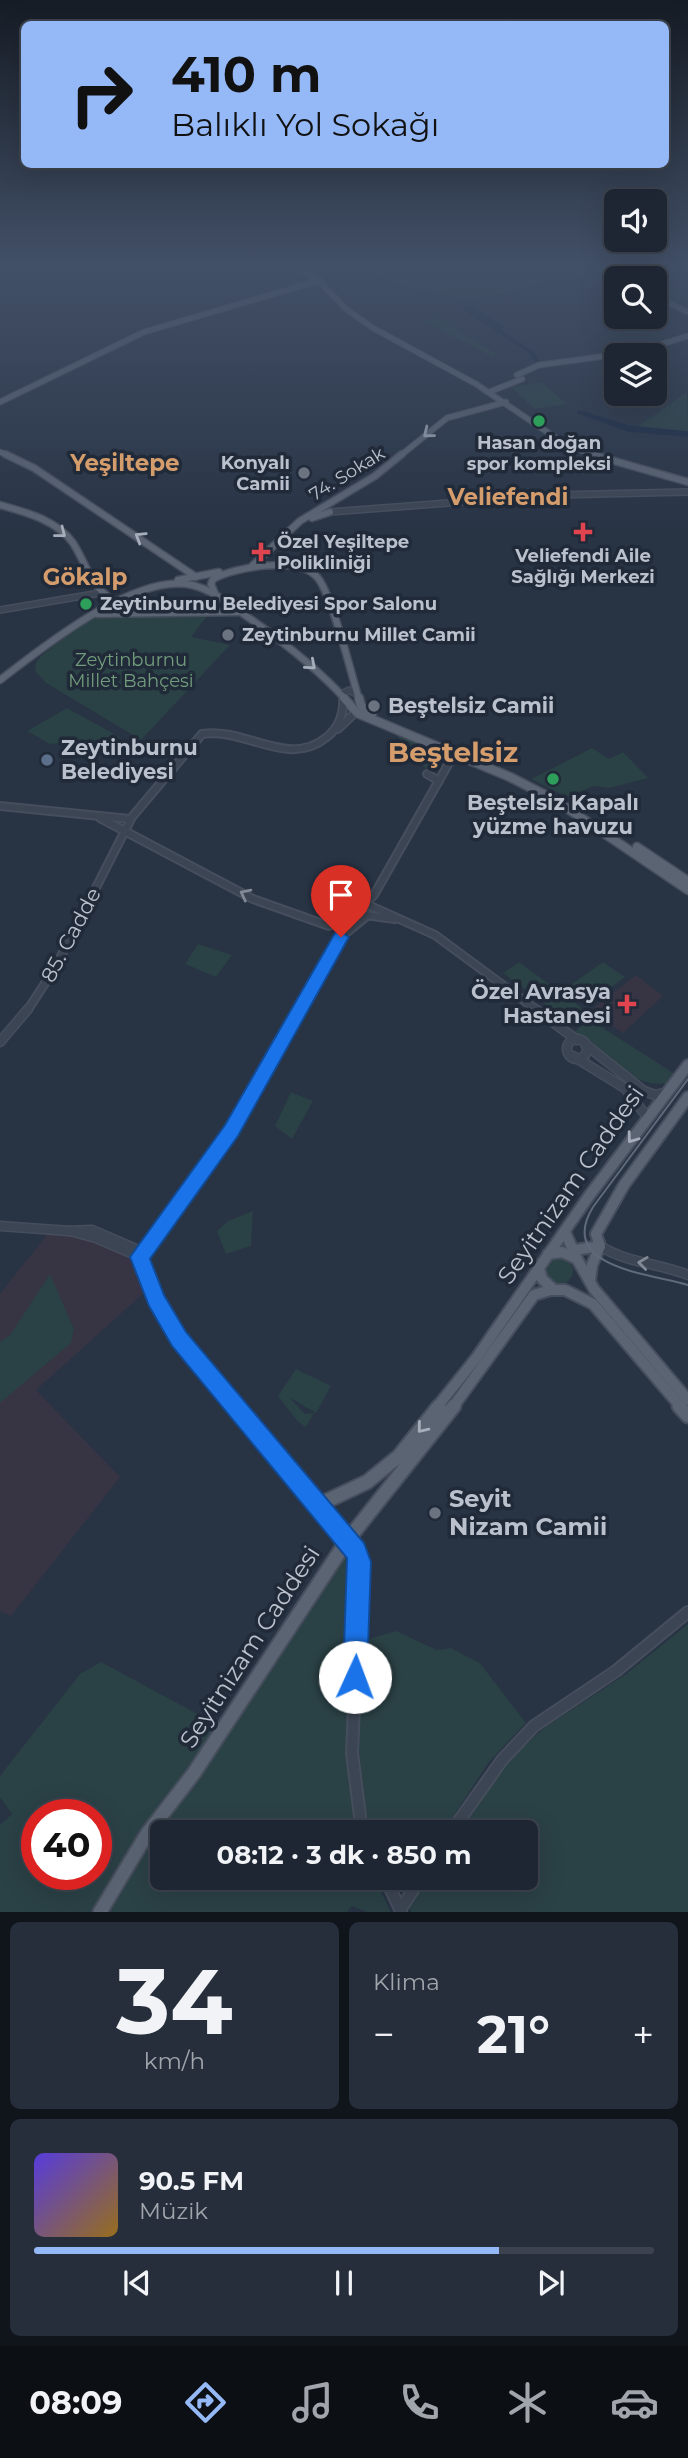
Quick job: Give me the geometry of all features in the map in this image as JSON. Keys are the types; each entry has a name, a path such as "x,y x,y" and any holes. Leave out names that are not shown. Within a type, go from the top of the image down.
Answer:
{"main road":[{"path":"0,402 100,353"},
{"path":"424,353 497,395 559,440 594,456 688,481"},
{"path":"497,395 503,385 538,368 604,357"},
{"name":"74. Sokak","path":"254,566 300,521 375,477 447,418 488,404 503,385"},
{"path":"0,452 34,468 196,577"},
{"path":"0,505 35,515 70,540 87,576 100,593 112,600"},
{"path":"322,506 321,510 330,512"},
{"name":"74. Sokak","path":"254,566 308,521 330,512"},
{"path":"0,674 25,652 137,587 235,568 298,567 318,577 353,674 359,709"},
{"path":"216,596 211,584 212,579 235,568"},
{"path":"0,680 34,653 112,600 139,591 180,584 197,586 281,639 329,681 344,699 359,709 555,800 688,890"},
{"path":"92,615 127,611 241,612"},
{"path":"329,681 344,686 350,683 353,674"},
{"path":"359,709 511,773 555,795 688,881"},
{"name":"Seyitnizam Caddesi","path":"316,1506 367,1482 399,1456 477,1357 664,1093 688,1065"},
{"name":"Seyitnizam Caddesi","path":"590,1283 592,1265 600,1246 596,1234 611,1205 688,1097"},
{"path":"565,1232 590,1283 688,1400"},
{"path":"548,1254 576,1254 600,1246"},
{"path":"539,1268 542,1279 553,1289 580,1294 593,1304 688,1416"},
{"name":"Seyitnizam Caddesi","path":"100,1912 147,1834 194,1773 346,1542 429,1440 530,1300 545,1290 553,1289"}],"street":[{"path":"330,512 398,509 495,498 688,492"},
{"path":"0,610 100,593"},
{"path":"332,732 340,723 345,691 358,695"},
{"path":"332,732 359,709"},
{"name":"85. Cadde","path":"0,1042 36,1000 56,969 124,828 202,734 211,731 296,754 321,743 332,732"},
{"path":"329,926 340,924 366,904 454,754"},
{"path":"427,774 439,781"},
{"path":"0,806 130,820"},
{"path":"100,818 124,828 253,899 329,926 341,937"},
{"path":"366,904 435,935 645,1091 655,1095 664,1093"},
{"path":"358,912 367,916 411,922"},
{"path":"140,1257 231,1130 341,937 367,916"},
{"path":"562,1030 567,1051 602,1070 628,1089 647,1117"},
{"path":"566,1045 581,1042"},
{"path":"573,1056 586,1054 581,1042"},
{"path":"0,1226 67,1231 109,1243 140,1257 156,1300 179,1339 356,1551 360,1562 352,1753 360,1820"},
{"path":"600,1246 619,1258 667,1266 688,1275"},
{"path":"460,1820 502,1760 534,1726 616,1671 688,1612"},
{"path":"390,1890 400,1911"},
{"path":"400,1911 413,1890"}],"shaded area":[{"name":"Özel Avrasya Hastanesi","path":"636,975 663,996 623,1033 590,1011"},
{"path":"49,1232 101,1243 130,1259 147,1290 36,1390 120,1477 11,1616 0,1611 0,1294"}],"green space":[{"path":"542,382 566,404 535,409 511,387"},
{"path":"687,392 688,433 636,428"},
{"name":"Zeytinburnu Millet Bahçesi","path":"208,615 191,637 230,645 141,740 46,683 35,671 41,656 81,624 101,616"},
{"path":"67,708 120,737 81,759 58,743 50,744 27,731"},
{"path":"400,734 444,753 440,767 426,769 397,736"},
{"path":"592,748 609,759 623,752 648,778 609,788 594,786 567,797 531,779"},
{"path":"198,944 232,955 216,977 185,964"},
{"path":"519,962 583,1009 567,1020 503,973"},
{"path":"603,962 625,977 587,1005 565,989"},
{"path":"589,1019 675,1074 667,1083 654,1084 629,1075 574,1032"},
{"path":"291,1092 313,1101 292,1139 275,1126"},
{"path":"253,1211 251,1246 226,1254 217,1231 228,1221"},
{"path":"560,1258 569,1262 573,1271 569,1280 560,1284 551,1280 547,1271 551,1262"},
{"path":"50,1274 74,1329 71,1343 0,1403 0,1342 10,1335"},
{"path":"296,1369 331,1386 316,1413 289,1397 305,1414 314,1413 306,1427 298,1422 278,1396"},
{"path":"347,1552 355,1568 348,1758 356,1820 168,1820 216,1753"},
{"path":"688,1624 688,1912 411,1912 408,1905 417,1890 538,1890 538,1820 461,1820 514,1755 545,1727 626,1674"},
{"path":"396,1631 437,1650 451,1648 480,1663 526,1723 489,1762 451,1820 367,1820 358,1765 365,1640"},
{"path":"101,1662 218,1725 150,1820 112,1880 112,1799 21,1799 21,1890 106,1890 93,1912 0,1912 0,1825 12,1814 0,1797 0,1776 80,1674"},
{"path":"150,1846 150,1890 380,1890 391,1912 366,1912 352,1906 347,1912 109,1912 121,1887"}],"water":[{"path":"529,353 535,353 540,362 535,362"}],"waterway":[{"path":"688,433 628,427 579,412 629,430 688,435"},
{"path":"581,412 628,428 688,434"}],"tram line":[{"path":"688,1079 593,1207 585,1228 587,1244 598,1256 614,1265 688,1285"}],"place":[{"name":"Hasan doğan spor kompleksi","path":"539,421"},
{"name":"Konyalı Camii","path":"304,473"},
{"name":"Veliefendi Aile Sağlığı Merkezi","path":"583,532"},
{"name":"Özel Yeşiltepe Polikliniği","path":"261,552"},
{"name":"Zeytinburnu Belediyesi Spor Salonu","path":"86,604"},
{"name":"Zeytinburnu Millet Camii","path":"228,635"},
{"name":"Beştelsiz Camii","path":"374,706"},
{"name":"Zeytinburnu Belediyesi","path":"47,760"},
{"name":"Beştelsiz Kapalı yüzme havuzu","path":"553,779"},
{"name":"Özel Avrasya Hastanesi","path":"627,1004"},
{"name":"Seyit Nizam Camii","path":"435,1513"}],"district":[{"name":"Yeşiltepe","path":"125,463"},
{"name":"Veliefendi","path":"508,497"},
{"name":"Gökalp","path":"85,577"},
{"name":"Beştelsiz","path":"453,752"}],"route":[{"path":"341,937 316,977 244,1110 208,1166 140,1257 156,1300 179,1339 356,1551 360,1562 355,1677"}]}
